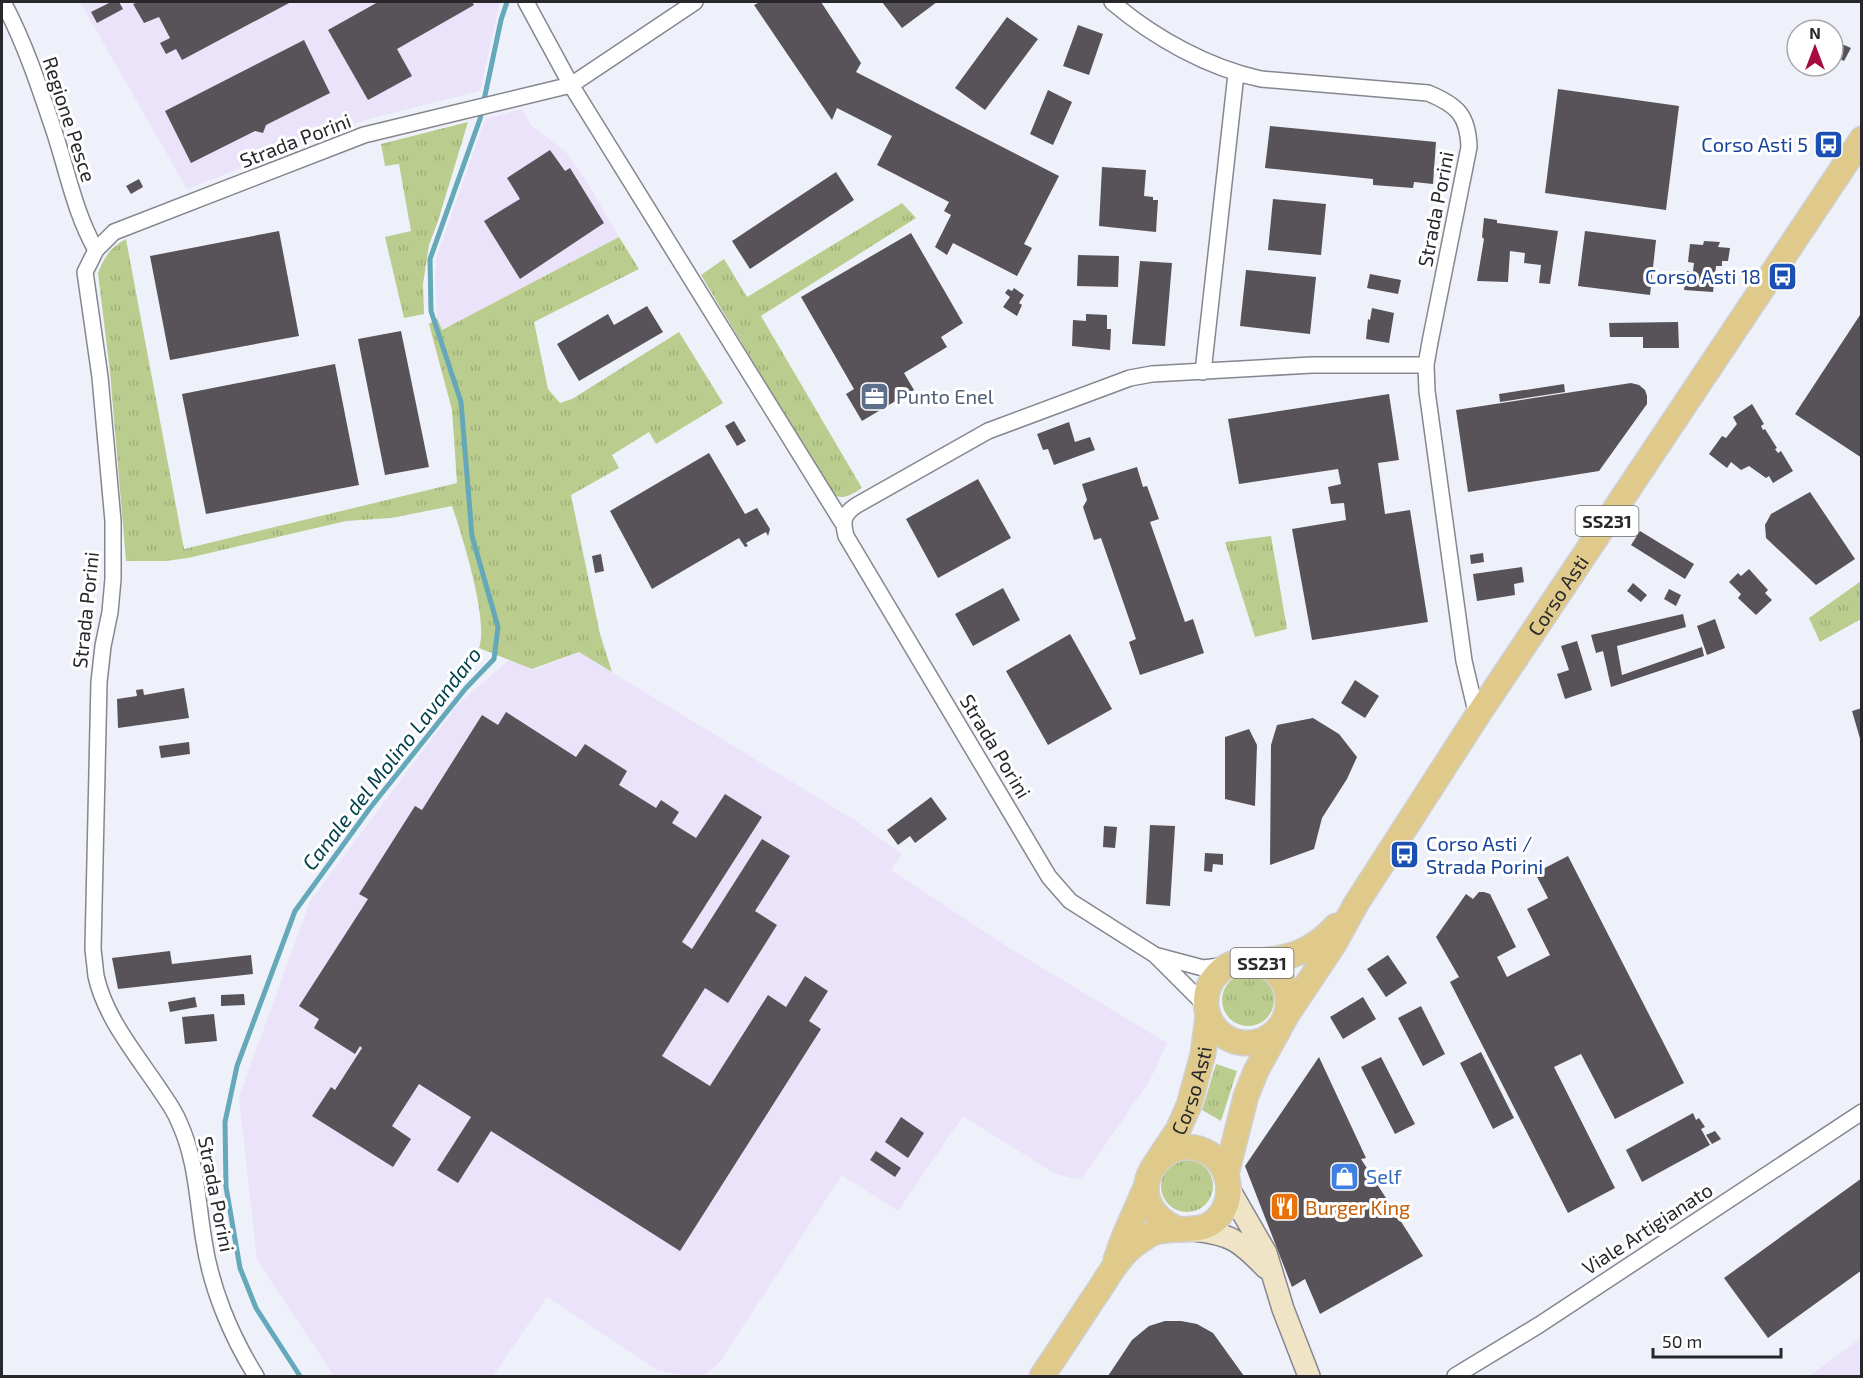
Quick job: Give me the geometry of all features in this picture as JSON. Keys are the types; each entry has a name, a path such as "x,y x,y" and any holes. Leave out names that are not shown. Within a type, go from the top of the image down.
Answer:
{"main road":[{"name":"Corso Asti","path":"1228,1182 1246,1096 1256,1071 1282,1022 1478,716 1862,139"},
{"name":"Corso Asti","path":"1257,961 1280,960 1312,946 1325,938 1356,904"},
{"name":"SS231","path":"1243,961 1257,961 1280,976 1289,1002 1282,1022 1269,1037 1258,1042 1239,1042 1222,1035 1214,1026 1207,1010 1207,993 1211,982 1229,965 1243,961"},
{"name":"Corso Asti","path":"1158,1160 1178,1130 1189,1105 1203,1054 1207,1010"},
{"path":"1158,1160 1169,1152 1183,1148 1196,1149 1209,1154 1219,1163 1228,1182"},
{"name":"SS231","path":"1113,1270 1148,1177 1158,1160"},
{"name":"SS231","path":"1042,1377 1113,1270 1135,1244 1153,1233 1204,1227 1215,1221 1227,1201 1228,1182"},
{"path":"1146,1187 1148,1201 1154,1214 1164,1223 1185,1230"}],"street":[{"name":"Regione Pesce","path":"3,2 19,33 55,133 83,227 96,250"},
{"name":"Strada Porini","path":"526,2 572,85 842,522 846,536 1049,877 1070,901 1155,955 1207,1010"},
{"name":"Strada Porini","path":"256,1377 228,1324 213,1282 204,1242 191,1150 178,1119 114,1020 96,977 93,949 99,682 113,579 113,521 100,377 85,272 96,250 114,232 364,135 572,85 695,2"},
{"name":"Strada Porini","path":"1112,2 1148,28 1183,49 1236,74 1261,79 1428,93 1446,100 1461,112 1469,130 1469,147 1426,366 1426,391 1464,662 1478,716"},
{"path":"1203,372 1236,74"},
{"path":"842,522 847,511 988,431 1130,378 1152,374 1312,365 1426,366"},
{"name":"Strada Porini","path":"1155,955 1203,968 1229,965"},
{"name":"Viale Artigianato","path":"1455,1377 1539,1325 1862,1112"},
{"path":"1228,1182 1266,1253 1271,1274 1309,1377"},
{"path":"1185,1230 1219,1233 1236,1240 1271,1274"}],"shaded area":[{"path":"80,2 500,2 480,91 365,120 187,189"},
{"path":"522,109 531,125 566,152 587,182 619,237 441,330 437,318 435,277 437,256 485,119"},
{"path":"579,652 853,819 902,854 891,870 1011,949 1167,1043 1150,1080 1083,1177 1075,1179 1054,1173 963,1116 898,1211 842,1175 719,1363 705,1374 685,1376 657,1370 547,1297 493,1376 334,1376 257,1260 239,1097 310,901 458,704 509,660 535,670"},
{"path":"1861,1338 1861,1376 1809,1376"}],"green space":[{"path":"468,122 429,245 423,284 424,314 404,318 385,237 411,231 399,164 385,166 381,144"},
{"path":"902,203 916,218 761,316 862,488 848,496 840,497 832,494 701,275 724,259 747,297"},
{"path":"619,237 639,269 534,322 548,389 560,403 572,399 679,332 723,403 656,444 649,432 612,455 619,468 571,495 600,634 612,672 579,652 532,669 479,648 481,635 477,599 468,557 452,506 391,518 346,521 188,558 166,561 126,561 110,372 98,273 116,245 126,239 184,549 457,483 452,410 429,324 437,318 442,330"},
{"path":"1271,536 1287,629 1255,637 1225,542"},
{"path":"1861,581 1861,619 1820,642 1809,618"},
{"path":"1248,974 1258,976 1266,982 1272,990 1274,1000 1272,1010 1266,1018 1258,1024 1248,1026 1238,1024 1230,1018 1224,1010 1222,1000 1224,990 1230,982 1238,976"},
{"path":"1216,1064 1237,1071 1221,1121 1202,1110"},
{"path":"1187,1160 1197,1162 1205,1168 1211,1176 1213,1186 1211,1196 1205,1204 1197,1210 1187,1212 1177,1210 1169,1204 1163,1196 1161,1186 1163,1176 1169,1168 1177,1162"}],"building":[{"path":"111,2 119,2 123,9 97,23 91,12"},
{"path":"139,2 291,2 182,60 176,49 166,54 160,43 170,38 159,17 144,23 133,4"},
{"path":"378,2 472,2 474,5 397,49 412,76 368,100 328,30"},
{"path":"760,2 821,2 861,63 856,72 1059,176 1024,244 1032,248 1017,276 953,243 947,255 935,247 951,215 944,211 949,202 877,165 892,136 837,108 832,120 754,5"},
{"path":"882,2 937,2 902,28"},
{"path":"1007,17 1038,39 985,110 955,88"},
{"path":"1078,25 1103,34 1089,75 1063,66"},
{"path":"304,40 330,93 266,125 263,133 255,131 191,163 165,111"},
{"path":"1845,45 1851,48 1845,59"},
{"path":"1558,89 1679,106 1666,210 1545,193"},
{"path":"1048,90 1072,102 1053,145 1030,134"},
{"path":"1270,126 1436,142 1433,184 1414,182 1413,188 1373,185 1373,179 1265,168"},
{"path":"550,150 565,171 570,168 604,223 520,279 484,221 520,199 507,178"},
{"path":"1102,167 1146,170 1144,196 1158,200 1156,232 1099,226"},
{"path":"836,172 854,200 750,269 732,241"},
{"path":"139,179 143,187 131,194 126,186"},
{"path":"1273,199 1326,204 1321,255 1268,250"},
{"path":"1484,218 1497,220 1497,223 1558,231 1550,284 1539,283 1541,265 1524,263 1525,253 1510,251 1508,282 1477,281 1484,239 1482,237"},
{"path":"279,231 299,336 170,360 150,256"},
{"path":"1585,231 1656,240 1650,295 1578,286"},
{"path":"911,233 963,323 941,337 947,347 904,373 914,390 862,421 846,394 854,389 801,297"},
{"path":"1704,241 1720,242 1718,247 1730,248 1728,261 1722,261 1722,266 1716,266 1713,292 1684,290 1687,271 1693,271 1694,263 1688,262 1690,244 1703,245"},
{"path":"1078,255 1119,256 1118,287 1077,286"},
{"path":"1140,261 1172,263 1165,346 1132,344"},
{"path":"1246,270 1316,277 1310,334 1240,326"},
{"path":"1370,274 1401,280 1398,294 1367,288"},
{"path":"1014,288 1024,295 1019,303 1022,305 1017,316 1003,307 1010,297 1005,293 1008,289 1012,291"},
{"path":"647,306 663,332 579,381 557,344 608,314 614,325"},
{"path":"1372,308 1394,313 1389,343 1366,339 1368,319 1370,320"},
{"path":"1862,312 1862,458 1795,414"},
{"path":"1086,314 1107,315 1107,329 1111,329 1110,350 1072,346 1073,320 1086,321"},
{"path":"1678,322 1679,348 1643,348 1643,337 1610,337 1609,323"},
{"path":"401,331 429,467 385,475 358,339"},
{"path":"335,364 359,485 206,514 182,394"},
{"path":"1631,383 1645,390 1647,404 1599,471 1468,492 1456,410"},
{"path":"1564,384 1565,392 1500,402 1499,394"},
{"path":"1389,394 1399,460 1378,463 1385,514 1410,510 1428,622 1312,640 1292,529 1346,520 1344,503 1331,504 1328,487 1341,484 1338,469 1239,484 1228,419"},
{"path":"1752,404 1764,424 1761,426 1763,430 1765,429 1777,448 1775,449 1778,453 1781,451 1793,471 1773,483 1769,476 1766,478 1749,466 1741,470 1731,462 1727,468 1709,454 1722,436 1726,438 1737,424 1733,417"},
{"path":"734,421 746,441 737,446 725,426"},
{"path":"1069,422 1075,442 1090,437 1095,450 1054,465 1048,449 1043,450 1037,434"},
{"path":"709,453 745,514 757,508 770,529 768,536 766,532 746,543 748,546 745,547 739,538 652,589 610,511"},
{"path":"1137,467 1143,487 1147,486 1159,519 1150,522 1185,622 1193,619 1204,653 1140,675 1129,642 1136,639 1101,538 1094,540 1083,507 1087,500 1082,484"},
{"path":"978,479 1011,538 938,578 906,519"},
{"path":"1810,492 1855,559 1816,585 1766,538 1765,525 1771,514"},
{"path":"1640,531 1694,564 1685,579 1631,545"},
{"path":"1483,553 1484,562 1471,564 1470,555"},
{"path":"601,554 604,571 595,573 592,556"},
{"path":"1522,567 1524,582 1514,584 1515,595 1477,601 1473,574"},
{"path":"1749,569 1768,590 1765,593 1772,600 1756,615 1738,598 1741,594 1729,582 1738,573 1741,576"},
{"path":"1633,583 1647,595 1641,602 1627,591"},
{"path":"1003,588 1020,620 973,646 955,614"},
{"path":"1669,589 1681,595 1676,606 1664,599"},
{"path":"1683,614 1686,627 1617,646 1622,675 1702,647 1704,656 1611,687 1603,651 1596,653 1591,635"},
{"path":"1715,619 1725,648 1707,655 1697,626"},
{"path":"1070,634 1112,709 1048,745 1006,671"},
{"path":"1577,641 1592,690 1565,699 1557,674 1569,670 1561,646"},
{"path":"1355,680 1379,696 1365,718 1341,703"},
{"path":"184,688 189,718 118,728 117,699 137,696 136,690 143,689 144,695"},
{"path":"1862,708 1862,742 1861,742 1852,711"},
{"path":"506,712 576,757 585,744 627,771 619,785 656,808 661,800 679,812 672,823 696,838 725,794 762,817 682,942 692,949 762,839 790,856 755,911 777,925 728,1003 705,988 662,1056 710,1086 768,995 786,1007 805,976 828,991 809,1021 821,1029 680,1251 491,1131 458,1183 437,1170 471,1117 419,1084 392,1126 411,1139 393,1167 312,1116 331,1087 335,1090 362,1048 360,1046 355,1054 314,1028 319,1019 299,1006 368,899 359,894 415,806 422,810 482,715 498,725"},
{"path":"1313,718 1339,734 1357,757 1347,779 1322,818 1314,849 1270,865 1271,745 1277,725"},
{"path":"1249,729 1257,745 1255,806 1225,799 1225,737"},
{"path":"189,742 190,754 161,758 159,746"},
{"path":"931,797 947,819 915,843 910,836 898,845 887,830"},
{"path":"1150,825 1175,826 1170,906 1146,904"},
{"path":"1104,826 1117,827 1115,848 1103,847"},
{"path":"1205,853 1223,854 1223,865 1213,864 1212,872 1204,871"},
{"path":"1568,856 1684,1083 1615,1119 1581,1054 1554,1067 1615,1188 1568,1213 1450,982 1459,977 1436,937 1466,894 1473,899 1479,892 1484,892 1490,894 1516,947 1497,957 1507,977 1550,955 1527,909 1548,898 1535,873"},
{"path":"170,951 172,964 251,955 253,974 118,989 112,958"},
{"path":"1388,955 1407,983 1386,997 1367,969"},
{"path":"244,994 245,1005 221,1006 221,995"},
{"path":"195,997 197,1007 170,1012 168,1002"},
{"path":"1363,997 1376,1019 1343,1039 1330,1017"},
{"path":"1421,1006 1445,1054 1423,1066 1398,1018"},
{"path":"214,1014 217,1041 185,1044 182,1017"},
{"path":"1481,1052 1514,1118 1493,1129 1460,1063"},
{"path":"1319,1057 1366,1158 1361,1159 1423,1256 1320,1314 1305,1279 1292,1287 1245,1166"},
{"path":"1381,1057 1415,1124 1395,1134 1361,1067"},
{"path":"1693,1113 1696,1120 1699,1118 1705,1127 1701,1129 1710,1145 1642,1182 1626,1150"},
{"path":"901,1117 924,1133 908,1158 885,1142"},
{"path":"1715,1131 1721,1139 1712,1144 1706,1135"},
{"path":"876,1151 901,1168 895,1177 870,1160"},
{"path":"1862,1178 1862,1270 1768,1338 1724,1278"},
{"path":"1165,1321 1197,1324 1213,1333 1244,1376 1108,1376 1132,1340 1149,1326"}],"waterway":[{"name":"Canale del Molino Lavandaro","path":"300,1376 256,1308 240,1268 226,1187 225,1122 237,1066 295,911 370,808 466,688 494,659 498,627 472,536 461,402 431,311 430,259 480,119 507,2"}],"place":[{"name":"Corso Asti 5","path":"1829,144"},
{"name":"Corso Asti 18","path":"1782,276"},
{"name":"Punto Enel","path":"875,396"},
{"name":"Corso Asti / Strada Porini","path":"1405,854"},
{"name":"Self","path":"1345,1176"},
{"name":"Burger King","path":"1284,1207"}]}
